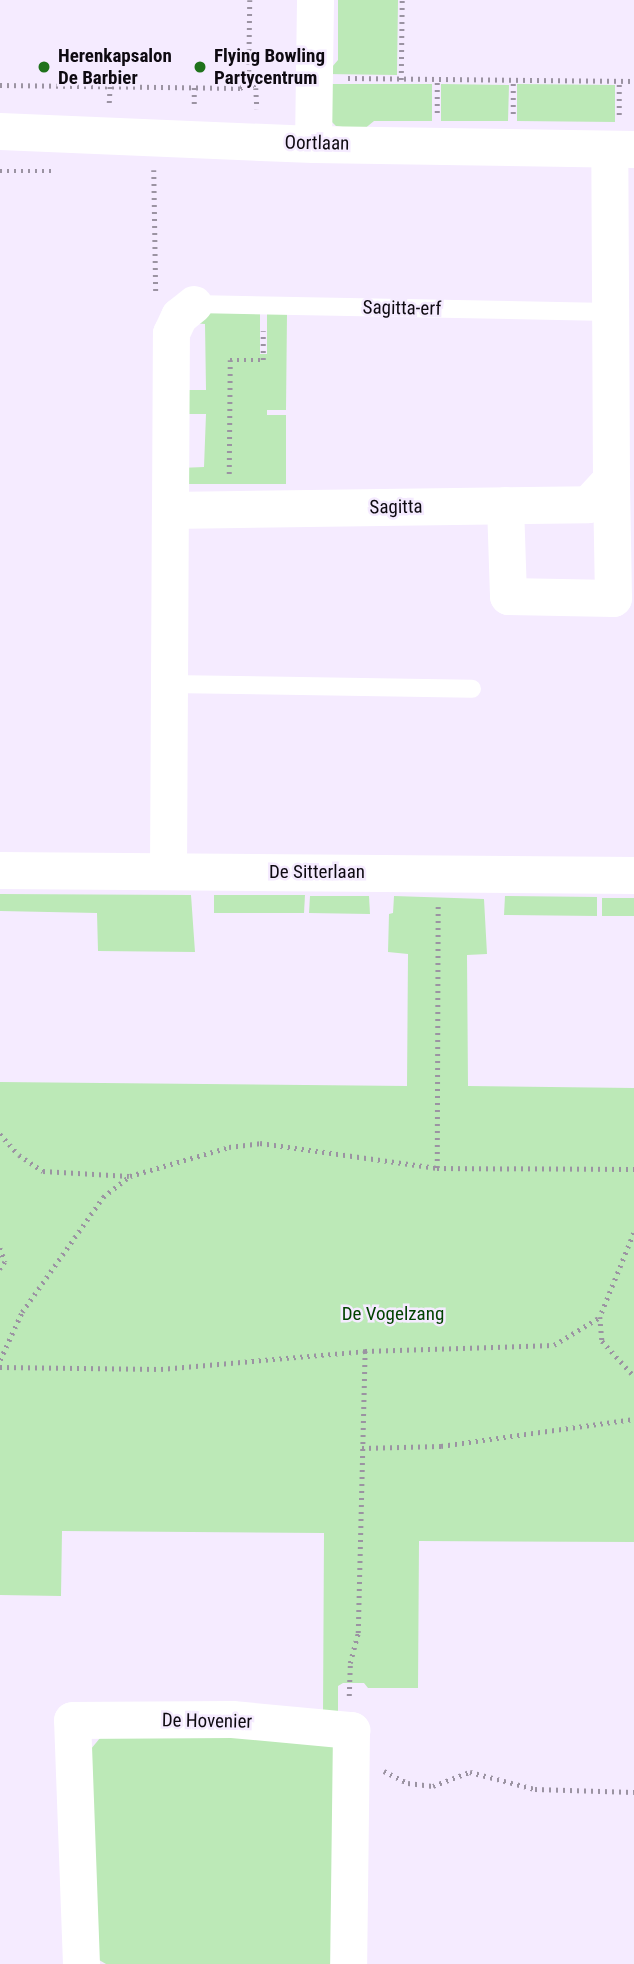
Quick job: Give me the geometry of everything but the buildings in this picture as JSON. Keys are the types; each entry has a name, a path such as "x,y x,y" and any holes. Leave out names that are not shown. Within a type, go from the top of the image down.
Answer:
{"street":[{"path":"313,144 315,0"},
{"name":"Oortlaan","path":"0,131 313,144 622,149"},
{"path":"505,505 508,596 623,598 611,479 609,312 622,149"},
{"path":"168,871 171,333 187,310"},
{"name":"Sagitta","path":"170,510 588,504 611,479"},
{"name":"De Sitterlaan","path":"0,870 634,875"},
{"name":"De Hovenier","path":"81,1964 72,1720 232,1719 350,1746"},
{"path":"348,1964 350,1746"}],"lane":[{"name":"Sagitta-erf","path":"187,310 263,305 609,312"},
{"path":"169,684 472,689"}],"path":[{"path":"250,0 249,72 253,83"},
{"path":"401,80 402,0"},
{"path":"0,85 240,88 262,77 634,81"},
{"path":"155,137 153,290 187,310"},
{"path":"229,509 230,360 262,360 263,305"},
{"path":"437,1168 439,873"},
{"path":"0,1134 19,1155 43,1171 130,1176 229,1147 260,1143 437,1168 634,1169"},
{"path":"0,1360 22,1312 103,1197 130,1176"},
{"path":"634,1233 600,1317 602,1341 634,1376"},
{"path":"0,1248 5,1262 0,1269"},
{"path":"0,1367 161,1369 365,1351 554,1345 600,1317"},
{"path":"365,1351 350,1746 369,1763 408,1783 433,1786 470,1772 497,1775 535,1789 634,1792"},
{"path":"362,1448 441,1446 634,1419"}],"green space":[{"path":"338,0 398,0 397,75 326,74 338,60"},
{"path":"325,84 432,84 432,121 374,121 363,130 336,126 330,120"},
{"path":"441,84 509,85 508,121 441,121"},
{"path":"517,84 615,85 615,122 517,121"},
{"path":"260,310 260,354 267,354 267,310 287,314 286,410 267,410 267,415 286,415 286,484 181,484 180,468 204,467 206,414 180,414 180,390 206,390 205,324 192,323 192,312"},
{"path":"0,894 191,895 195,952 98,951 97,913 0,911"},
{"path":"214,895 305,895 304,913 214,913"},
{"path":"310,896 369,896 370,914 309,913"},
{"name":"De Vogelzang","path":"394,896 484,899 487,954 467,955 468,1086 634,1088 634,1542 419,1541 418,1688 368,1688 364,1683 343,1683 338,1686 338,1711 323,1714 324,1533 62,1531 61,1596 0,1595 0,1082 407,1086 408,954 388,952 389,914 393,913"},
{"path":"505,896 597,897 597,916 504,915"},
{"path":"602,898 634,898 634,916 602,916"},
{"path":"318,1735 335,1745 339,1964 106,1964 94,1957 91,1749 100,1738"}],"place":[{"name":"Herenkapsalon De Barbier","path":"44,67"},
{"name":"Flying Bowling Partycentrum","path":"200,67"}]}
